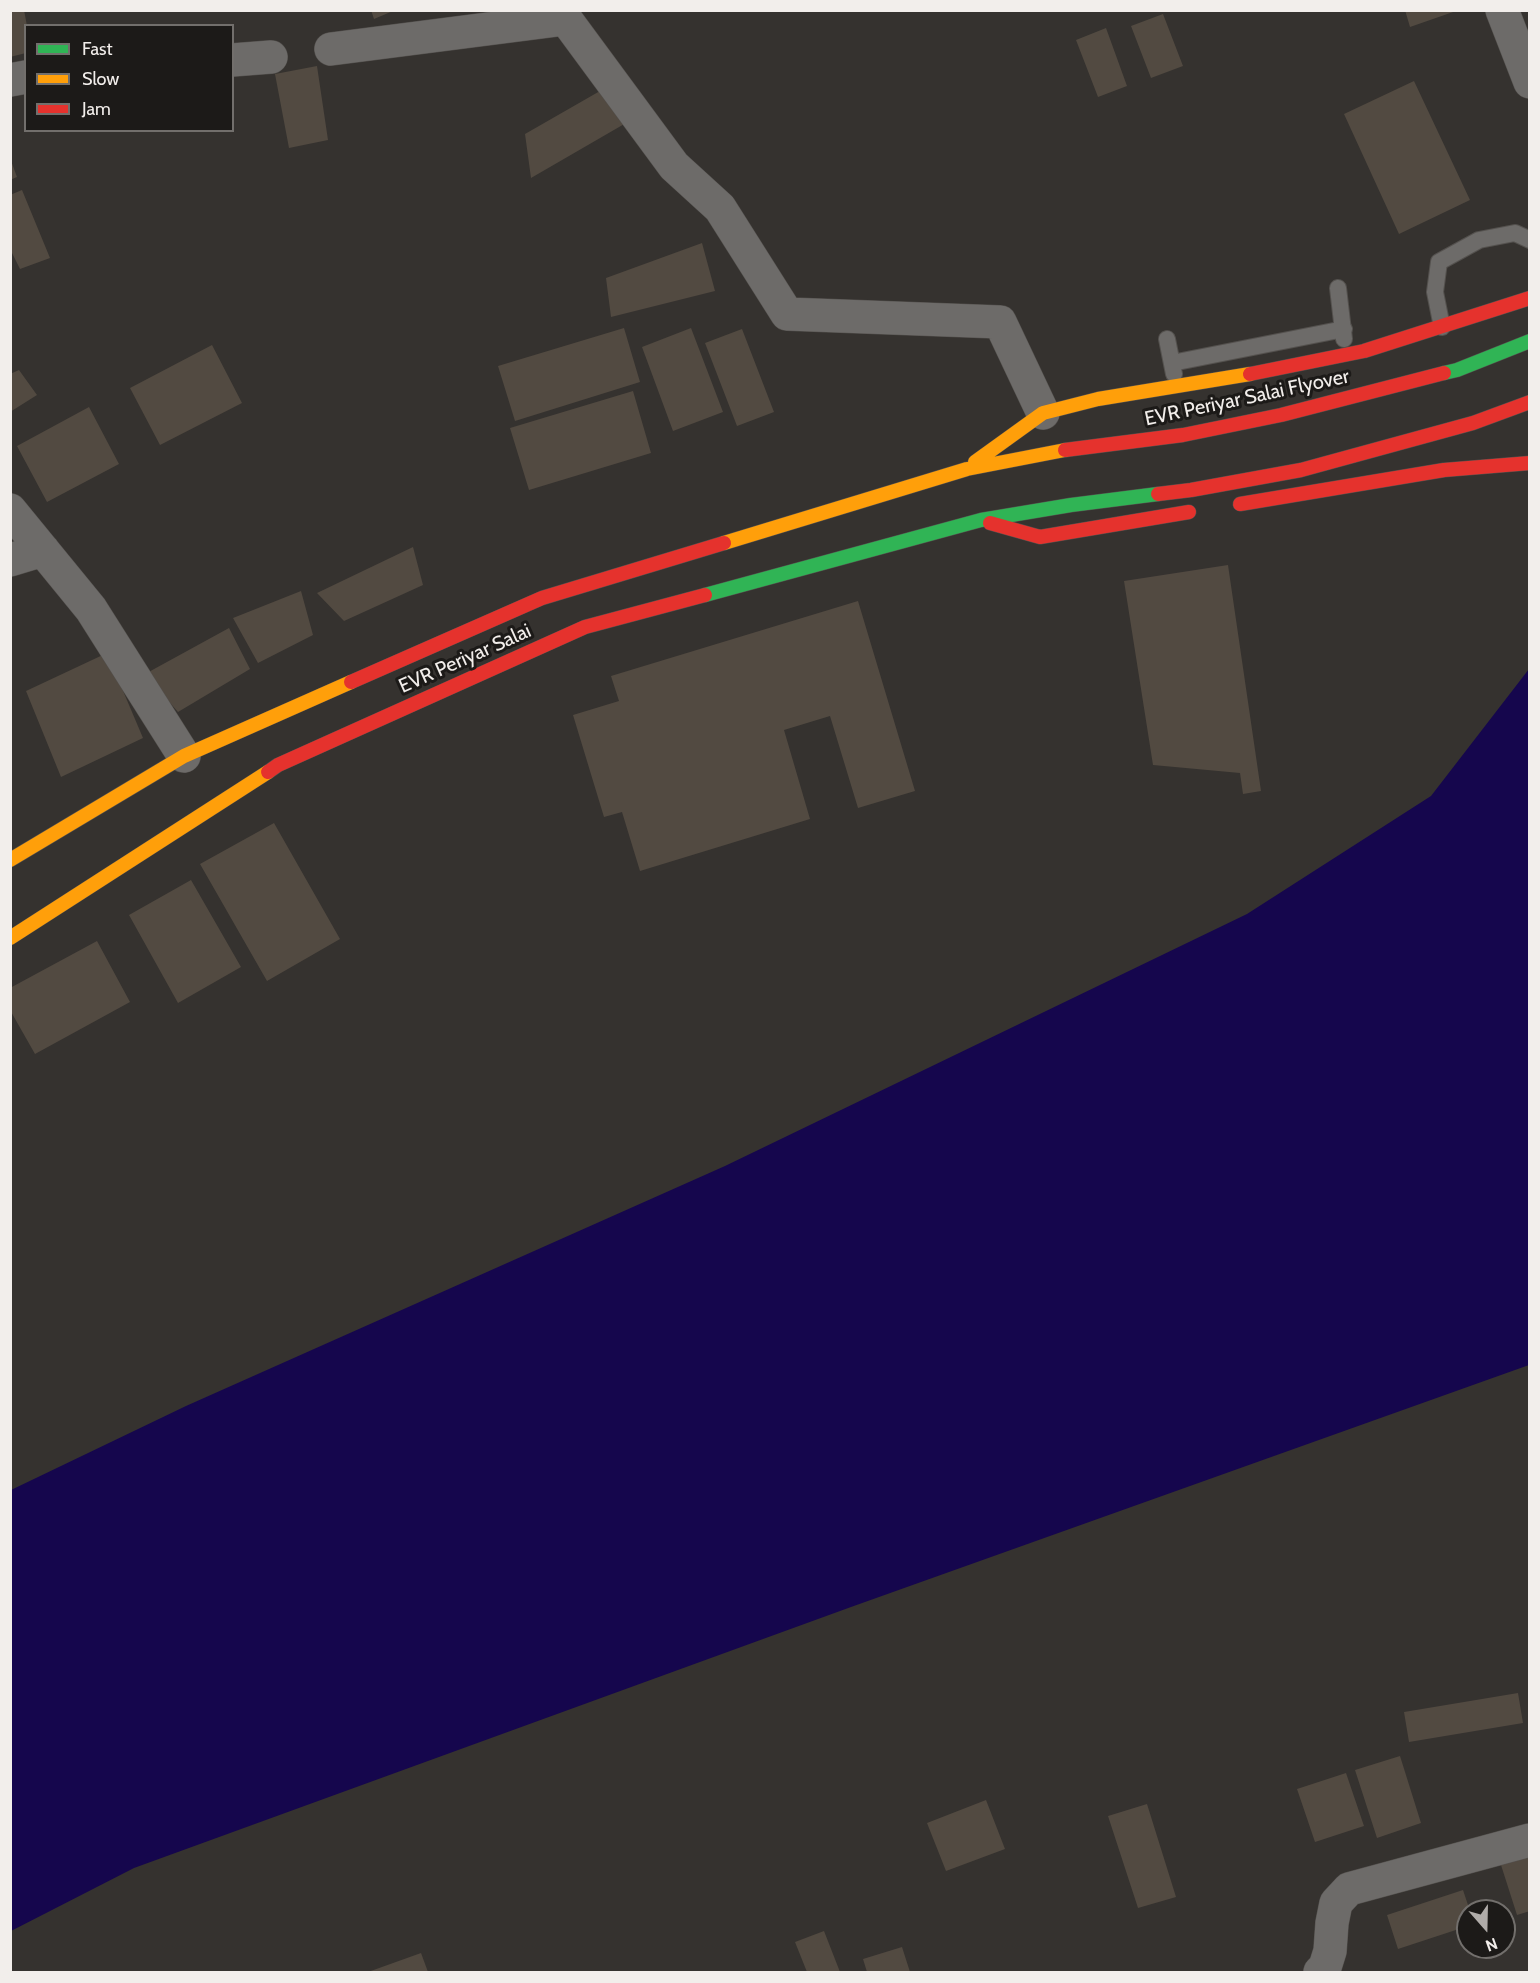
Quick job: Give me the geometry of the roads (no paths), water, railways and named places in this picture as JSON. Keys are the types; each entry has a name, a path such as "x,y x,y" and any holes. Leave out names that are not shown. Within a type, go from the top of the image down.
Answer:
{"main road":[{"path":"967,469 1043,413 1098,399 1272,370 1364,351 1530,298"},
{"name":"EVR Periyar Salai Flyover","path":"967,469 1065,450 1183,435 1281,415 1457,370 1530,340"},
{"path":"981,520 1071,505 1191,490 1301,470 1473,423 1530,402"},
{"path":"1224,506 1444,470 1530,464"},
{"name":"EVR Periyar Salai","path":"10,860 184,756 542,598 967,469"},
{"path":"981,520 1040,537 1201,510"},
{"name":"EVR Periyar Salai","path":"10,938 278,765 585,627 981,520"}],"street":[{"path":"1502,10 1530,82"},
{"path":"331,49 562,15 674,166 720,208 787,314 1000,322 1043,413"},
{"path":"234,60 271,57"},
{"path":"10,510 92,609 184,756"},
{"path":"10,560 43,550"},
{"path":"1320,1972 1330,1951 1336,1903 1349,1889 1530,1840"}],"lane":[{"path":"1442,327 1435,292 1439,262 1479,240 1515,234 1530,240"},
{"path":"1338,288 1347,354"},
{"path":"1172,363 1344,329"},
{"path":"1167,339 1176,387"}]}
